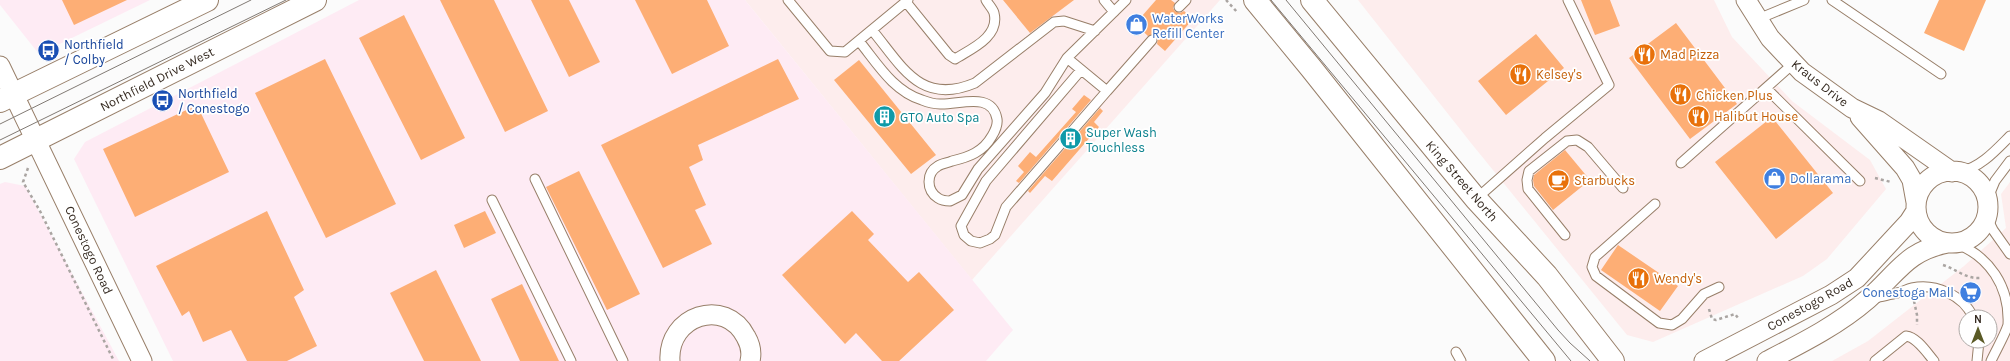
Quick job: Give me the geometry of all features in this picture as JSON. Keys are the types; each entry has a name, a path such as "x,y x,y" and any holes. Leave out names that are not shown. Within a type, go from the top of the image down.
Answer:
{"main road":[{"path":"7,98 207,0"},
{"name":"Northfield Drive West","path":"0,158 315,0"},
{"path":"1255,0 1311,68 1544,361"},
{"name":"King Street North","path":"1312,0 1476,199 1546,276 1613,361"}],"street":[{"name":"Kraus Drive","path":"1746,0 1770,38 1802,72 1852,108 1879,121 1956,172"},
{"name":"Conestogo Road","path":"0,66 7,98 36,140 142,361"},
{"name":"Kraus Drive","path":"1852,108 1905,168 1912,180 1916,207"},
{"path":"1956,172 1967,175 1980,184 1987,208 1984,223 1976,234 1969,239 1952,243 1939,241 1926,233 1918,220 1916,207 1919,192 1927,181 1935,176 1956,172"},
{"name":"Conestogo Road","path":"1704,361 1831,295 1857,278 1909,222 1916,207"},
{"name":"Conestogo Road","path":"1767,361 1813,338 1868,299 1907,260 1923,250 1952,243"},
{"path":"670,361 671,345 677,331 688,321 702,315 717,315 731,320 742,330 750,344 750,361"}],"lane":[{"path":"788,0 830,51 845,52 907,1 949,56 955,59 986,41 994,23 994,12 986,0"},
{"path":"1104,0 1114,12"},
{"path":"859,41 896,86 906,93 922,100 940,104 978,100 988,105 994,112 997,121 996,130 983,149 970,157 939,165 932,171 928,181 931,190 939,198 950,202 962,195 978,169 1045,92 1067,58 1126,0"},
{"path":"1179,7 1186,0"},
{"path":"1476,199 1545,138 1609,85 1568,0"},
{"path":"1758,19 1804,0"},
{"path":"1832,0 1941,74"},
{"path":"872,30 911,76 934,89 948,90 962,88 975,83 1054,22 1064,21 1095,31"},
{"path":"1081,70 986,181 961,226 964,234 971,241 980,243 990,239 995,234 1006,207 1152,40"},
{"path":"1067,58 1107,91"},
{"path":"1681,163 1794,63"},
{"path":"1766,88 1860,181"},
{"path":"1956,172 1977,166 2010,136"},
{"path":"1565,234 1528,189 1526,180 1529,171 1567,141 1577,140 1588,147 1623,188"},
{"path":"2010,160 1995,181 1987,208 1993,230 2010,254"},
{"path":"535,179 623,361"},
{"path":"492,200 571,361"},
{"path":"1655,204 1595,257 1592,267 1596,276 1659,323 1672,325 1682,319 1704,294 1719,287"},
{"path":"1952,243 1970,249 1986,261 1999,275 2007,289 2009,308 2008,325 1991,361"},
{"path":"1868,299 1896,294 1912,288 1929,287 1942,289 1960,300 1968,309"},
{"path":"1875,361 1906,336 1916,341 1934,361"},
{"path":"1977,361 1978,349"},
{"path":"1456,352 1461,361"}],"path":[{"path":"36,140 23,182 40,211 114,361"},
{"path":"1875,178 1894,182"},
{"path":"1938,265 1954,268 1972,278 1980,278 1987,274"},
{"path":"1913,296 1917,319"},
{"path":"1707,307 1711,310 1712,319 1716,320 1735,314 1738,318"}],"shaded area":[{"path":"0,0 150,0 39,54 0,5"},
{"path":"359,0 745,0 1013,330 986,361 173,361 74,159 85,142"},
{"path":"745,0 1220,0 972,280"},
{"path":"1358,0 1714,0 1732,37 1792,101 1870,160 1886,189 1827,259 1803,276 1653,342 1627,335 1471,143"},
{"path":"5,182 25,186 119,361 0,361 0,184"},
{"name":"Conestoga Mall","path":"2010,182 2010,361 1832,361 1868,341 1964,266 2006,228 2001,194"}],"building":[{"path":"62,0 127,0 74,25"},
{"path":"440,0 494,0 548,111 505,132"},
{"path":"531,0 569,0 600,62 569,77"},
{"path":"635,0 707,0 729,46 672,74"},
{"path":"1003,0 1074,0 1030,33"},
{"path":"1156,0 1171,0 1175,3 1173,8 1175,11 1180,13 1184,11 1193,19 1165,51 1157,44 1158,38 1156,35 1148,36 1135,24"},
{"path":"1581,0 1610,0 1620,26 1595,35"},
{"path":"1939,0 1986,0 1964,51 1924,33"},
{"path":"404,15 465,138 421,160 359,38"},
{"path":"1676,23 1737,104 1690,139 1629,58"},
{"name":"Kelsey's","path":"1536,34 1564,68 1506,115 1478,81"},
{"path":"325,59 396,204 326,238 255,93"},
{"path":"778,59 799,99 698,145 703,160 689,167 706,205 695,210 712,244 663,268 601,145"},
{"name":"GTO Auto Spa","path":"859,60 936,155 911,174 834,80"},
{"path":"1084,95 1091,100 1019,183 1016,181 1024,172 1018,166 1030,152 1036,157 1076,112 1072,109"},
{"path":"197,105 229,172 135,217 103,149"},
{"path":"1100,108 1103,111 1094,122 1099,127 1052,181 1045,176 1030,193 1028,191"},
{"name":"Dollarama","path":"1772,117 1833,193 1776,239 1715,162"},
{"name":"Starbucks","path":"1565,150 1590,180 1553,210 1534,186 1534,175"},
{"path":"579,171 640,294 607,310 546,187"},
{"path":"267,211 304,290 294,297 317,346 287,361 247,361 231,330 203,342 189,311 182,316 156,266"},
{"path":"485,211 496,233 464,248 454,225"},
{"path":"852,211 874,234 868,240 908,282 919,272 954,310 899,361 882,361 856,333 845,344 782,275"},
{"name":"Wendy's","path":"1618,245 1678,286 1660,311 1601,270"},
{"path":"436,270 481,361 424,361 390,293"},
{"path":"522,284 559,361 520,361 491,299"}],"tram line":[{"path":"0,124 251,0"},
{"path":"0,140 286,0"},
{"path":"1271,0 1571,361"},
{"path":"1286,0 1558,330 1590,361"}],"place":[{"name":"WaterWorks Refill Center","path":"1136,25"},
{"name":"Northfield / Colby","path":"49,51"},
{"name":"Mad Pizza","path":"1645,54"},
{"name":"Kelsey's","path":"1521,74"},
{"name":"Chicken Plus","path":"1680,95"},
{"name":"Northfield / Conestogo","path":"163,100"},
{"name":"Halibut House","path":"1698,116"},
{"name":"GTO Auto Spa","path":"885,117"},
{"name":"Super Wash Touchless","path":"1070,139"},
{"name":"Dollarama","path":"1774,178"},
{"name":"Starbucks","path":"1559,180"},
{"name":"Wendy's","path":"1639,278"},
{"name":"Conestoga Mall","path":"1970,292"}]}
